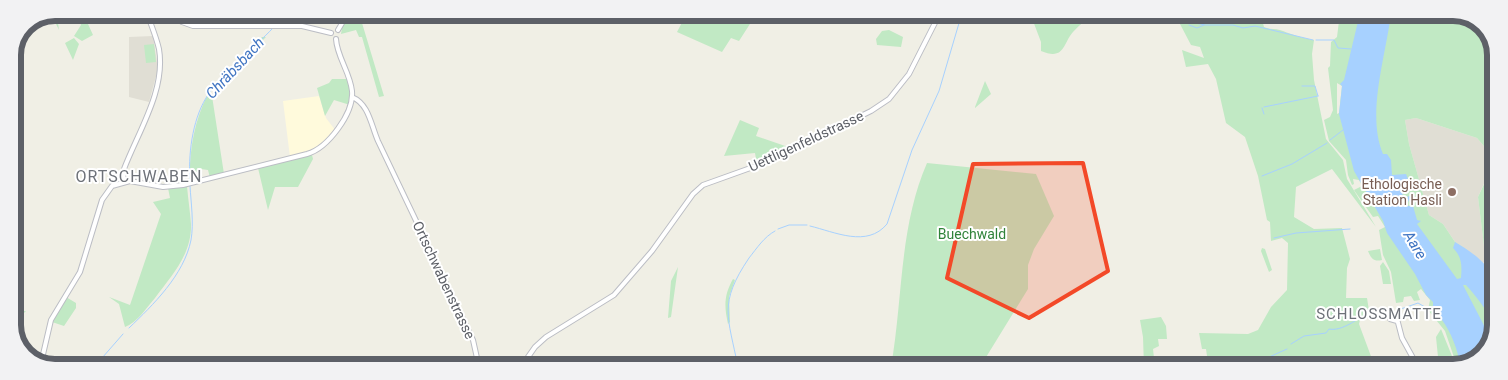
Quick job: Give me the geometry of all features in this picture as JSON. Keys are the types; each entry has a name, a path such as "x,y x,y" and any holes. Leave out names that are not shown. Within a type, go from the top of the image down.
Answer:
{"main road":[{"path":"122,182 124,169 155,93 159,76 159,50 150,21"},
{"path":"43,356 51,320 83,265 104,197 110,188 122,182 168,187 189,184 318,150 333,136 348,110 352,97 352,87 337,49 336,39 332,37 331,33 302,26 193,26 181,21"},
{"path":"336,39 340,36 338,30 343,21"},
{"name":"Uettligenfeldstrasse","path":"526,359 546,338 614,295 652,251 690,198 702,185 767,162 871,110 889,98 909,74 936,21"},
{"path":"331,33 333,30 338,30"},
{"name":"Ortschwabenstrasse","path":"352,97 362,101 366,108 404,196 473,340 477,359"},
{"path":"1397,321 1402,338 1413,359"}],"highlighted area":[{"path":"1083,163 1108,271 1029,318 947,278 973,164"}],"shaded area":[{"path":"153,36 158,69 149,102 129,97 129,37"},
{"path":"319,96 326,118 336,131 322,148 290,157 283,101"},
{"name":"Ethologische Station Hasli","path":"1416,118 1477,138 1487,150 1487,177 1478,197 1486,262 1481,263 1455,242 1443,224 1429,215 1409,144 1405,120"}],"green space":[{"path":"55,21 60,21 59,30"},
{"path":"80,21 87,21 93,35 82,41 74,36 81,25"},
{"path":"199,21 216,21 216,24 199,24"},
{"path":"346,21 361,21 384,96 379,97 362,37 359,37 356,30 341,34"},
{"path":"683,21 752,21 739,41 731,38 722,52 677,32"},
{"path":"1033,21 1084,21 1073,32 1062,49 1055,54 1041,51 1041,42"},
{"path":"1182,21 1262,21 1264,27 1314,40 1312,54 1314,80 1326,139 1343,160 1347,179 1376,227 1332,169 1296,187 1294,217 1314,229 1342,228 1350,259 1347,268 1346,298 1367,298 1370,317 1360,320 1359,324 1372,359 1222,359 1222,356 1207,356 1206,349 1202,349 1199,333 1248,334 1258,330 1271,307 1287,290 1288,243 1282,238 1271,241 1270,222 1267,220 1258,176 1245,137 1226,123 1216,79 1208,64 1186,67 1182,50 1204,58 1200,47 1191,45 1180,24"},
{"path":"1339,21 1453,21 1470,26 1481,36 1484,42 1487,53 1487,150 1477,138 1416,118 1405,120 1409,144 1429,215 1443,224 1455,242 1466,249 1487,269 1486,332 1478,347 1466,356 1455,359 1445,331 1428,310 1430,300 1421,289 1417,292 1420,300 1414,301 1411,296 1404,297 1403,302 1396,303 1391,272 1383,255 1379,230 1385,227 1378,216 1373,217 1354,190 1362,186 1359,180 1353,179 1354,184 1352,185 1348,175 1346,160 1329,141 1324,120 1330,117 1333,110 1328,68 1330,66 1331,42 1337,37","holes":["1337,83 1342,86 1339,113 1337,114"]},
{"path":"889,30 903,37 901,47 877,45 876,39 882,31"},
{"path":"262,37 266,37 230,74 228,72"},
{"path":"74,38 79,44 73,60 65,43"},
{"path":"154,44 156,62 146,63 144,45"},
{"path":"332,79 350,79 352,92 350,105 334,100 325,116 317,88 329,83"},
{"path":"985,81 991,94 975,108 975,107"},
{"path":"207,96 212,96 224,174 210,178 208,170 201,169 202,180 190,181 193,137 202,106"},
{"path":"740,120 759,128 756,136 791,148 757,165 755,153 724,156"},
{"path":"312,155 313,159 298,187 275,187 268,210 258,168"},
{"name":"Buechwald","path":"927,163 1036,174 1054,216 1034,249 1028,265 1028,289 985,359 892,359 906,238 918,187"},
{"path":"1487,178 1487,265 1486,262 1478,197"},
{"path":"187,186 191,224 185,255 145,310 134,322 125,327 119,304 109,297 130,305 161,214 153,202 170,198 168,188"},
{"path":"1262,248 1265,249 1272,270 1269,272 1261,251"},
{"path":"1380,249 1382,260 1373,259 1370,256 1368,251"},
{"path":"1383,262 1389,271 1391,284 1383,284 1380,266"},
{"path":"678,267 671,317 668,318 671,281"},
{"path":"733,279 735,280 729,297 730,322 728,324 726,301"},
{"path":"66,297 76,303 76,308 64,326 52,322"},
{"path":"1161,317 1166,326 1167,339 1158,339 1159,346 1153,349 1154,359 1144,359 1140,320"},
{"path":"1441,329 1453,359 1438,359 1436,337"}],"water":[{"name":"Aare","path":"1358,21 1390,21 1379,85 1376,121 1378,138 1383,154 1387,154 1391,160 1392,175 1406,174 1408,179 1405,184 1409,188 1404,190 1402,196 1404,198 1412,195 1408,206 1413,206 1417,220 1421,221 1417,224 1457,279 1461,278 1461,265 1460,258 1453,248 1455,242 1472,253 1487,268 1487,313 1474,294 1466,285 1463,285 1486,330 1482,342 1472,353 1466,356 1459,358 1448,330 1442,320 1438,319 1441,318 1433,306 1433,302 1426,295 1415,274 1387,233 1383,221 1354,171 1339,114 1342,86 1340,84 1344,80"}],"waterway":[{"path":"810,226 860,237 879,231 887,224 912,150 939,91 960,21"},
{"path":"1190,22 1205,25 1233,25 1243,28 1255,26 1313,40"},
{"path":"1189,25 1197,28 1204,25"},
{"name":"Chräbsbach","path":"190,182 192,139 201,107 212,89 228,71 273,28"},
{"path":"1316,40 1334,40 1338,48 1351,49"},
{"path":"1302,86 1315,86 1318,96"},
{"path":"1264,107 1318,96"},
{"path":"1262,108 1264,114"},
{"path":"1330,140 1343,130"},
{"path":"1262,176 1292,164 1327,143"},
{"name":"Chräbsbach","path":"129,328 166,288 182,265 191,240 190,186"},
{"path":"778,229 789,225 807,225"},
{"path":"1274,238 1296,233 1350,229"},
{"path":"736,359 729,322 729,299 739,274 749,258 764,240 775,231"},
{"path":"1398,310 1418,303 1425,307 1434,307"},
{"path":"1291,344 1304,336 1326,333 1329,329 1341,328 1370,313 1391,311"},
{"name":"Chräbsbach","path":"102,359 123,334"},
{"path":"1267,358 1287,349"}],"place":[{"name":"Ethologische Station Hasli","path":"1452,192"}],"district":[{"name":"ORTSCHWABEN","path":"139,176"},
{"name":"SCHLOSSMATTE","path":"1379,314"}]}
